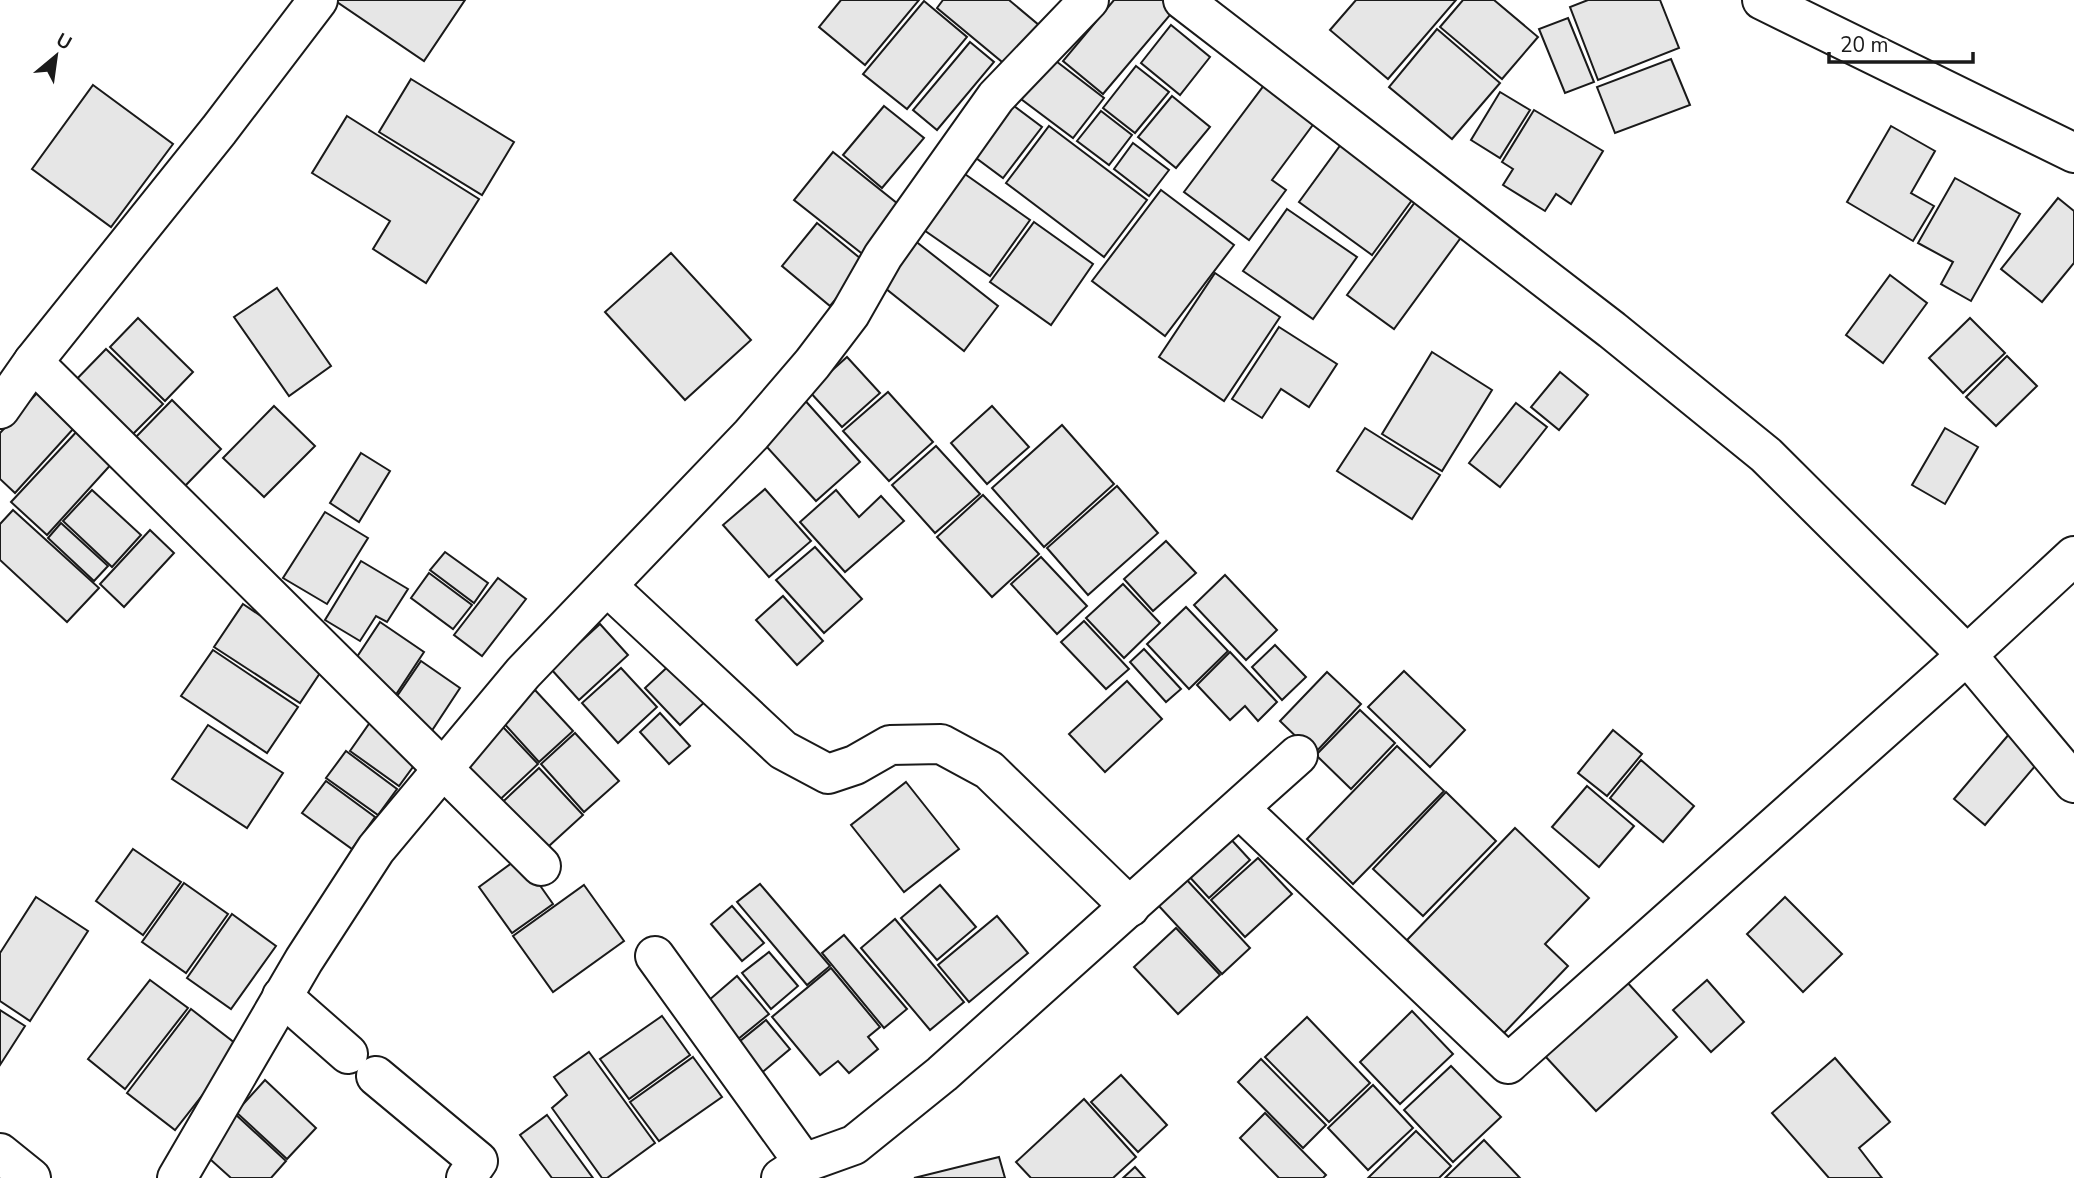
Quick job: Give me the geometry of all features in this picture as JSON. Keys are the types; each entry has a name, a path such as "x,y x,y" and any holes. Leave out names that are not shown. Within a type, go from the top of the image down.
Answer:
{"street":[{"path":"0,409 33,362 219,130 318,0"},
{"path":"177,1178 282,996 376,849 523,673 751,435 812,364 850,314 883,256 996,97 1089,0"},
{"path":"1183,0 1612,330 1766,455 1967,655 2074,783"},
{"path":"1762,0 2074,152"},
{"path":"33,362 541,866"},
{"path":"1240,809 1508,1064 1967,655 2074,556"},
{"path":"607,586 783,750 828,774 855,765 890,745 941,744 989,770 1129,907"},
{"path":"655,956 793,1170 854,1145 942,1074 1298,755"},
{"path":"282,996 478,1161 466,1178"},
{"path":"0,1153 31,1178"}],"building":[{"path":"334,0 465,0 424,61"},
{"path":"841,0 919,0 865,65 819,27"},
{"path":"943,0 1009,0 1040,26 1007,66 937,8"},
{"path":"1114,0 1166,0 1176,8 1103,94 1063,61"},
{"path":"1356,0 1456,0 1388,79 1330,30"},
{"path":"1463,0 1494,0 1538,37 1502,79 1440,27"},
{"path":"1588,0 1660,0 1679,48 1598,80 1570,7"},
{"path":"924,1 967,37 907,109 863,74"},
{"path":"1568,18 1594,82 1565,93 1539,29"},
{"path":"1171,25 1210,57 1180,95 1141,63"},
{"path":"1437,29 1500,83 1452,139 1389,87"},
{"path":"970,42 994,62 937,130 913,110"},
{"path":"1052,58 1104,98 1073,138 1021,99"},
{"path":"1671,59 1690,105 1615,133 1597,87"},
{"path":"1136,66 1169,92 1135,133 1103,108"},
{"path":"411,79 514,142 482,195 379,132"},
{"path":"1265,84 1315,122 1272,180 1286,190 1249,240 1184,192"},
{"path":"93,85 173,144 111,227 32,169"},
{"path":"1500,92 1530,110 1500,158 1471,140"},
{"path":"1172,96 1210,127 1176,168 1138,137"},
{"path":"1010,103 1042,127 1003,178 972,155"},
{"path":"884,106 924,138 882,188 843,155"},
{"path":"1534,110 1603,151 1571,204 1556,194 1545,211 1503,185 1513,169 1502,162"},
{"path":"1101,111 1132,135 1109,165 1077,141"},
{"path":"347,116 479,199 426,283 373,249 390,221 312,173"},
{"path":"1049,126 1147,200 1104,257 1006,183"},
{"path":"1891,126 1935,151 1911,193 1934,206 1913,241 1847,202"},
{"path":"1133,143 1169,170 1149,196 1114,169"},
{"path":"1342,143 1415,196 1372,255 1299,202"},
{"path":"833,152 903,208 865,256 794,200"},
{"path":"962,172 1030,220 990,276 921,228"},
{"path":"1955,178 2020,214 1971,301 1941,284 1953,262 1918,243"},
{"path":"1161,190 1234,245 1165,336 1092,281"},
{"path":"1418,198 1465,232 1394,329 1347,295"},
{"path":"2058,198 2074,211 2074,263 2042,302 2001,269"},
{"path":"1287,209 1357,257 1313,319 1243,271"},
{"path":"1034,222 1093,264 1051,325 990,282"},
{"path":"817,223 866,263 830,306 782,266"},
{"path":"914,240 998,306 964,351 880,284"},
{"path":"671,253 751,340 685,400 605,312"},
{"path":"1215,273 1280,317 1224,401 1159,357"},
{"path":"1890,275 1927,303 1883,363 1846,335"},
{"path":"277,288 331,366 289,396 234,317"},
{"path":"138,318 193,372 165,401 110,347"},
{"path":"1970,318 2005,353 1963,393 1929,358"},
{"path":"1279,327 1337,364 1309,407 1281,389 1262,418 1232,399"},
{"path":"106,349 163,404 126,441 69,387"},
{"path":"1432,352 1492,390 1442,471 1382,434"},
{"path":"2007,356 2037,386 1996,426 1966,397"},
{"path":"847,357 880,393 842,427 809,391"},
{"path":"1560,372 1588,395 1559,430 1531,407"},
{"path":"888,392 933,442 889,481 843,431"},
{"path":"37,393 74,428 15,493 0,479 0,433"},
{"path":"802,397 860,462 816,501 757,436"},
{"path":"172,400 221,449 184,487 134,439"},
{"path":"1516,403 1547,427 1500,487 1469,463"},
{"path":"274,406 315,446 264,497 223,458"},
{"path":"992,406 1029,447 987,484 951,443"},
{"path":"1062,425 1114,484 1044,547 992,488"},
{"path":"80,428 115,460 47,535 11,502"},
{"path":"1365,428 1440,475 1412,519 1337,471"},
{"path":"1945,428 1978,447 1945,504 1912,485"},
{"path":"936,446 980,494 935,533 892,485"},
{"path":"361,453 390,471 359,522 330,503"},
{"path":"1117,486 1158,533 1088,595 1047,548"},
{"path":"765,489 811,541 769,577 723,525"},
{"path":"92,490 141,535 112,567 63,521"},
{"path":"836,490 859,517 881,496 904,521 845,572 800,522"},
{"path":"983,495 1039,554 992,597 937,537"},
{"path":"13,510 99,588 67,622 0,560 0,524"},
{"path":"325,512 368,538 327,604 283,578"},
{"path":"61,523 108,566 94,581 48,538"},
{"path":"150,530 174,553 124,607 100,584"},
{"path":"1166,541 1196,573 1153,611 1124,579"},
{"path":"815,547 862,599 824,633 776,580"},
{"path":"445,552 488,583 474,603 430,570"},
{"path":"1041,557 1087,606 1057,634 1011,584"},
{"path":"361,561 408,589 387,622 376,616 360,641 325,620"},
{"path":"429,573 472,605 453,629 411,598"},
{"path":"1225,575 1277,630 1246,660 1194,605"},
{"path":"498,578 526,599 482,656 454,635"},
{"path":"1123,584 1160,623 1124,658 1086,618"},
{"path":"783,596 823,641 797,665 756,620"},
{"path":"243,604 328,661 300,703 214,647"},
{"path":"1186,607 1228,651 1189,689 1147,644"},
{"path":"1084,621 1129,669 1106,689 1061,642"},
{"path":"380,622 424,652 393,699 349,669"},
{"path":"600,624 628,655 579,700 551,669"},
{"path":"1275,645 1306,677 1282,700 1252,667"},
{"path":"1144,649 1181,689 1166,702 1130,662"},
{"path":"213,650 298,707 267,753 181,696"},
{"path":"1230,652 1277,702 1258,721 1245,706 1230,720 1197,685"},
{"path":"675,660 709,698 680,725 645,688"},
{"path":"421,661 460,688 429,735 389,708"},
{"path":"621,668 657,707 618,743 582,703"},
{"path":"1404,671 1465,730 1430,767 1368,707"},
{"path":"1327,672 1361,704 1314,754 1280,721"},
{"path":"1127,681 1162,719 1105,772 1069,734"},
{"path":"535,690 573,731 539,762 501,720"},
{"path":"1360,710 1395,743 1351,789 1316,755"},
{"path":"660,713 690,746 669,764 640,732"},
{"path":"371,721 421,756 399,786 350,751"},
{"path":"208,725 283,773 247,828 172,779"},
{"path":"503,727 538,764 491,808 456,771"},
{"path":"1613,730 1642,754 1607,796 1578,773"},
{"path":"575,733 619,781 584,812 541,764"},
{"path":"2010,733 2041,759 1985,825 1954,799"},
{"path":"1397,746 1444,791 1353,884 1307,839"},
{"path":"346,751 397,789 378,815 326,778"},
{"path":"1641,760 1694,806 1663,842 1610,798"},
{"path":"539,768 583,815 538,856 494,810"},
{"path":"326,781 375,817 352,849 302,813"},
{"path":"906,782 959,849 904,892 851,825"},
{"path":"1587,786 1634,826 1599,867 1552,827"},
{"path":"1446,792 1496,841 1423,916 1373,869"},
{"path":"1515,828 1589,898 1545,944 1568,966 1504,1033 1407,940"},
{"path":"1227,835 1250,860 1209,898 1186,873"},
{"path":"133,849 181,882 143,935 96,901"},
{"path":"520,857 553,904 512,933 479,887"},
{"path":"1258,858 1292,894 1245,937 1211,900"},
{"path":"1186,879 1250,948 1222,974 1158,905"},
{"path":"184,883 228,914 186,973 142,942"},
{"path":"760,884 830,966 807,985 737,902"},
{"path":"584,885 624,941 553,992 513,936"},
{"path":"940,885 976,927 937,960 901,918"},
{"path":"36,897 88,931 30,1021 0,1001 0,953"},
{"path":"1785,897 1842,954 1803,992 1747,934"},
{"path":"732,906 764,943 742,961 711,924"},
{"path":"232,914 276,946 231,1009 187,978"},
{"path":"997,916 1028,953 969,1002 938,965"},
{"path":"895,919 964,1002 930,1030 861,948"},
{"path":"1176,928 1220,975 1178,1014 1134,967"},
{"path":"844,935 907,1009 884,1028 822,953"},
{"path":"769,952 798,986 771,1009 742,973"},
{"path":"831,968 880,1027 868,1037 878,1049 849,1073 838,1061 820,1075 772,1017"},
{"path":"737,976 769,1014 732,1044 701,1007"},
{"path":"150,980 188,1008 125,1089 88,1059"},
{"path":"1707,980 1744,1022 1711,1052 1673,1010"},
{"path":"1626,981 1677,1037 1596,1111 1545,1056"},
{"path":"191,1009 240,1047 175,1130 127,1093"},
{"path":"0,1010 25,1026 0,1065"},
{"path":"1412,1011 1453,1054 1400,1104 1360,1062"},
{"path":"662,1016 690,1055 629,1099 600,1059"},
{"path":"1307,1017 1370,1083 1329,1122 1265,1057"},
{"path":"766,1020 790,1049 759,1075 734,1046"},
{"path":"589,1052 655,1143 607,1178 602,1178 552,1108 567,1095 554,1077"},
{"path":"693,1057 722,1097 659,1141 630,1102"},
{"path":"1835,1058 1890,1122 1859,1148 1882,1178 1829,1178 1772,1113"},
{"path":"1261,1059 1326,1125 1303,1148 1238,1082"},
{"path":"1451,1066 1501,1117 1453,1162 1404,1110"},
{"path":"1121,1075 1167,1125 1138,1152 1091,1102"},
{"path":"265,1080 316,1128 287,1159 236,1112"},
{"path":"1373,1085 1413,1128 1368,1170 1328,1128"},
{"path":"1084,1099 1136,1157 1113,1178 1031,1178 1016,1162"},
{"path":"234,1113 286,1161 271,1178 231,1178 201,1151"},
{"path":"1265,1113 1326,1175 1323,1178 1279,1178 1240,1138"},
{"path":"547,1115 593,1178 552,1178 520,1135"},
{"path":"1416,1131 1451,1166 1439,1178 1368,1178"},
{"path":"1484,1140 1520,1178 1445,1178"},
{"path":"999,1157 1005,1178 914,1178"},
{"path":"1135,1167 1145,1178 1123,1178"}]}
